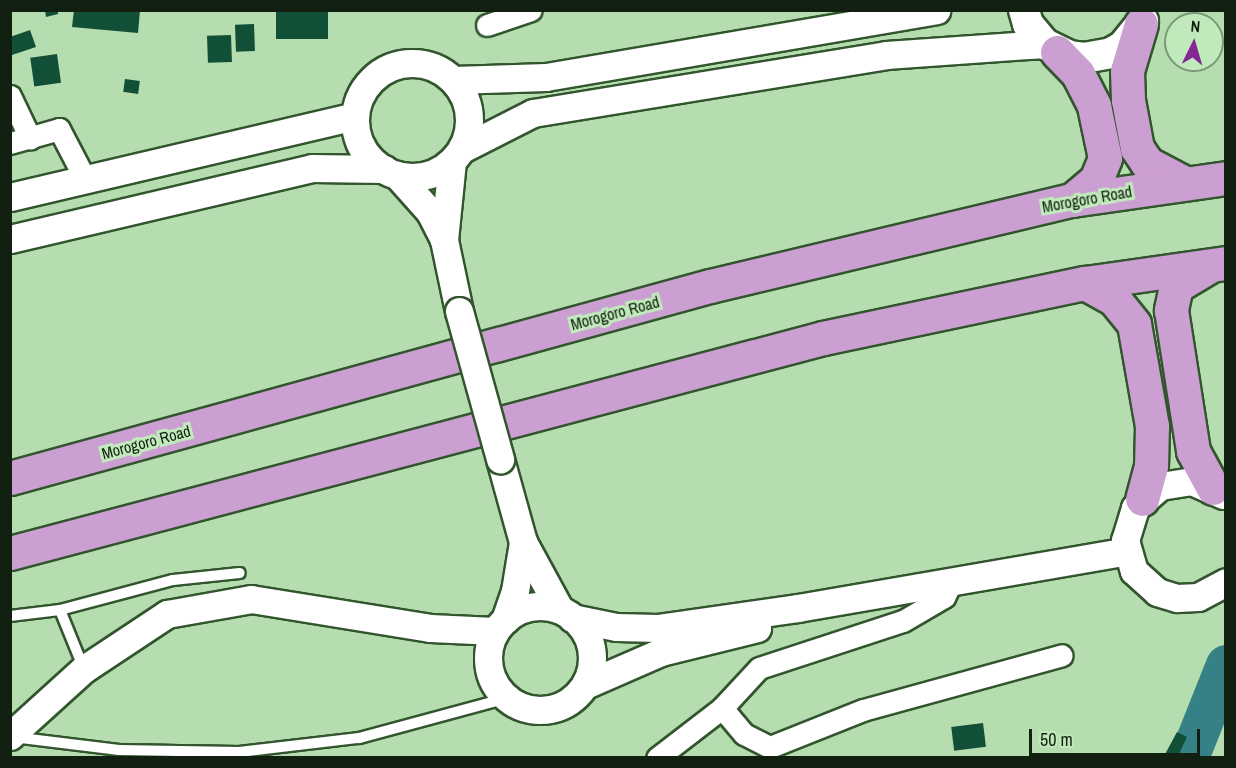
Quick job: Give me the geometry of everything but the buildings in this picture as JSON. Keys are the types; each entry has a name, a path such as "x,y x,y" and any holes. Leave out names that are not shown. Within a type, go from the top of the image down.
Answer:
{"highway":[{"path":"1144,17 1127,71 1128,100 1137,148 1146,164 1185,183"},
{"path":"1051,48 1078,74 1094,106 1105,158 1096,180 1072,200"},
{"name":"Morogoro Road","path":"10,478 710,286 1072,200 1226,178"},
{"path":"10,553 823,338 1085,284 1217,265"},
{"path":"1217,265 1176,286 1171,310 1194,452 1219,493"},
{"path":"1085,284 1114,299 1134,324 1152,426 1151,466 1142,499"}],"main road":[{"path":"1024,10 1028,24 1051,48 1084,58 1111,53 1134,36 1144,17"}],"street":[{"path":"488,25 531,10"},
{"path":"453,80 546,77 936,10"},
{"path":"10,239 312,168 427,175 457,155 533,113 886,55 1051,48"},
{"path":"444,240 457,155 470,121 462,92 453,80 428,66 398,66 372,80 363,92 355,116 363,148 430,212 444,240 459,311 523,542 566,614 583,628 592,656 585,685"},
{"path":"10,96 20,141 59,129 85,179"},
{"path":"10,196 355,116"},
{"path":"1219,493 1181,481 1160,486 1142,499 1126,528 1127,551 1141,579 1167,596 1198,597 1226,582"},
{"path":"523,542 515,591 489,652 490,674 507,698 520,706 549,709 575,696 585,685 660,652 761,627 798,608"},
{"path":"10,737 84,669 167,614 251,599 430,628 500,626 531,607 616,627 658,628 798,608 953,579 1127,551"},
{"path":"657,758 722,708 759,668 903,621 944,597 953,579"},
{"path":"722,708 744,734 769,752 863,710 1062,655"}],"lane":[{"path":"10,616 60,610 173,579 240,573"},
{"path":"60,610 84,669"},
{"path":"10,737 119,750 239,752 359,738 507,698"}],"waterway":[{"path":"1189,758 1226,665"}]}
